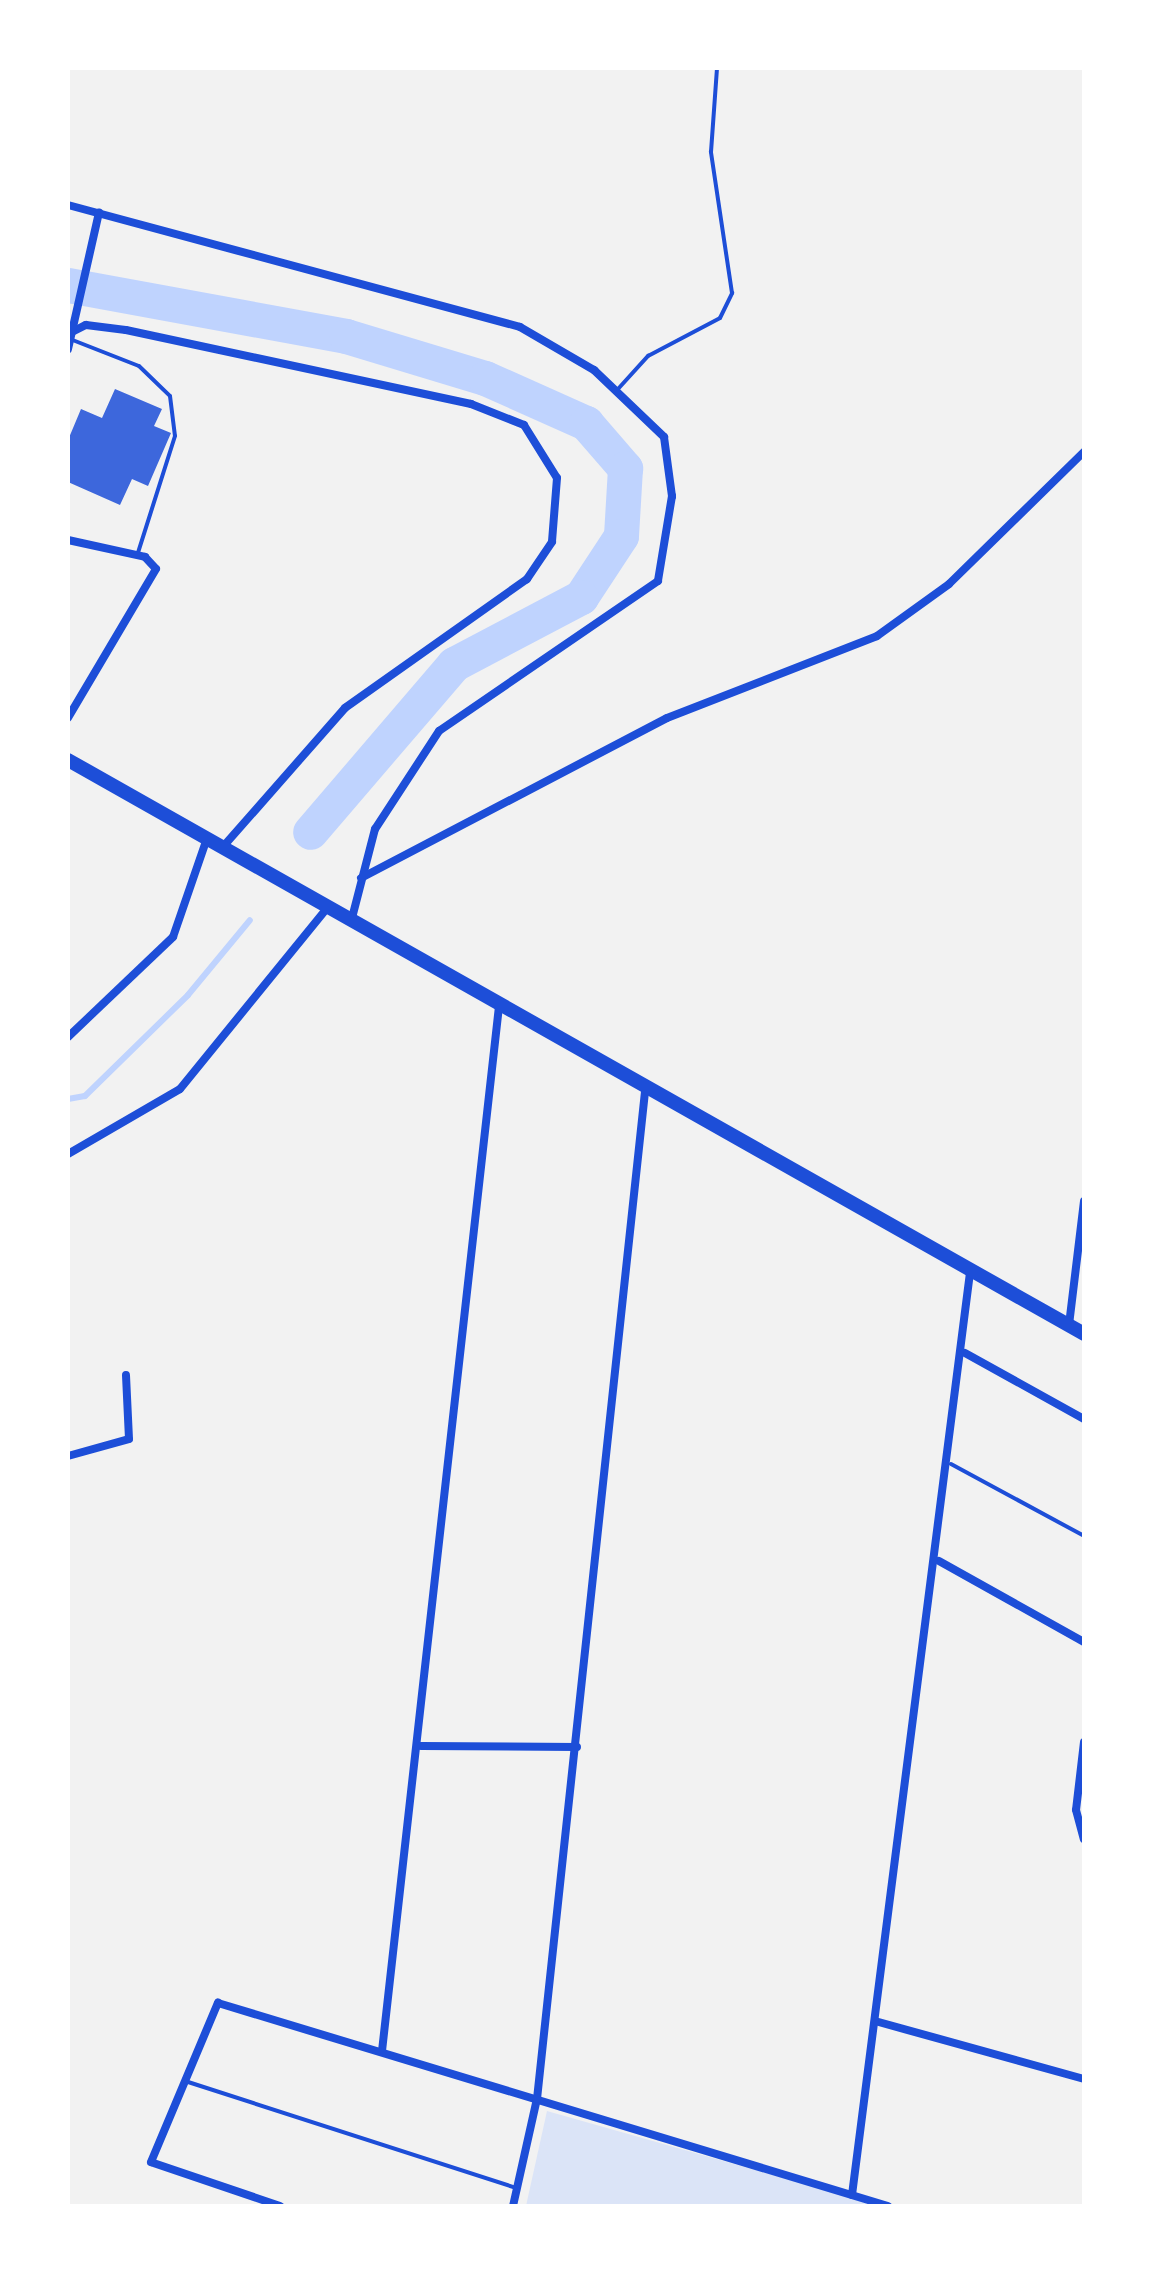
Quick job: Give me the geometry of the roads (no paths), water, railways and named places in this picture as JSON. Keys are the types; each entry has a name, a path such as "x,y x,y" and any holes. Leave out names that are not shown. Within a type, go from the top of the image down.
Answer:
{"highway":[{"path":"68,760 645,1090 1084,1334"}],"street":[{"path":"68,204 492,317 618,389 652,420 670,458 662,574 440,731 393,795 361,878 352,922"},
{"path":"68,341 99,212"},
{"path":"68,341 86,326 126,330 470,404 524,426 556,478 552,542 527,579 344,708 225,849"},
{"path":"361,878 667,718 877,636 949,584 1084,452"},
{"path":"68,540 137,556 153,564 155,580 68,718"},
{"path":"68,1037 173,937 207,838"},
{"path":"68,1154 180,1089 323,906"},
{"path":"382,2050 422,1746 499,1007"},
{"path":"512,2206 538,2099 645,1090"},
{"path":"1070,1326 1084,1201"},
{"path":"852,2195 939,1561 965,1353 970,1272"},
{"path":"965,1353 1084,1419"},
{"path":"68,1456 129,1440 126,1374"},
{"path":"939,1561 1084,1642"},
{"path":"1084,1742 1076,1810 1084,1839"},
{"path":"422,1746 577,1747"},
{"path":"280,2206 151,2162 182,2080 218,2003 888,2206"},
{"path":"876,2021 1084,2079"}],"lane":[{"path":"618,389 648,356 720,318 732,293 711,152 717,68"},
{"path":"68,341 139,366 170,396 175,436 137,556"},
{"path":"951,1464 1084,1536"},
{"path":"182,2080 518,2189"}],"waterway":[{"path":"68,285 346,336 485,378 586,423 625,468 621,536 581,597 454,664 310,832"},
{"path":"68,1099 85,1096 188,995 250,920"}]}
